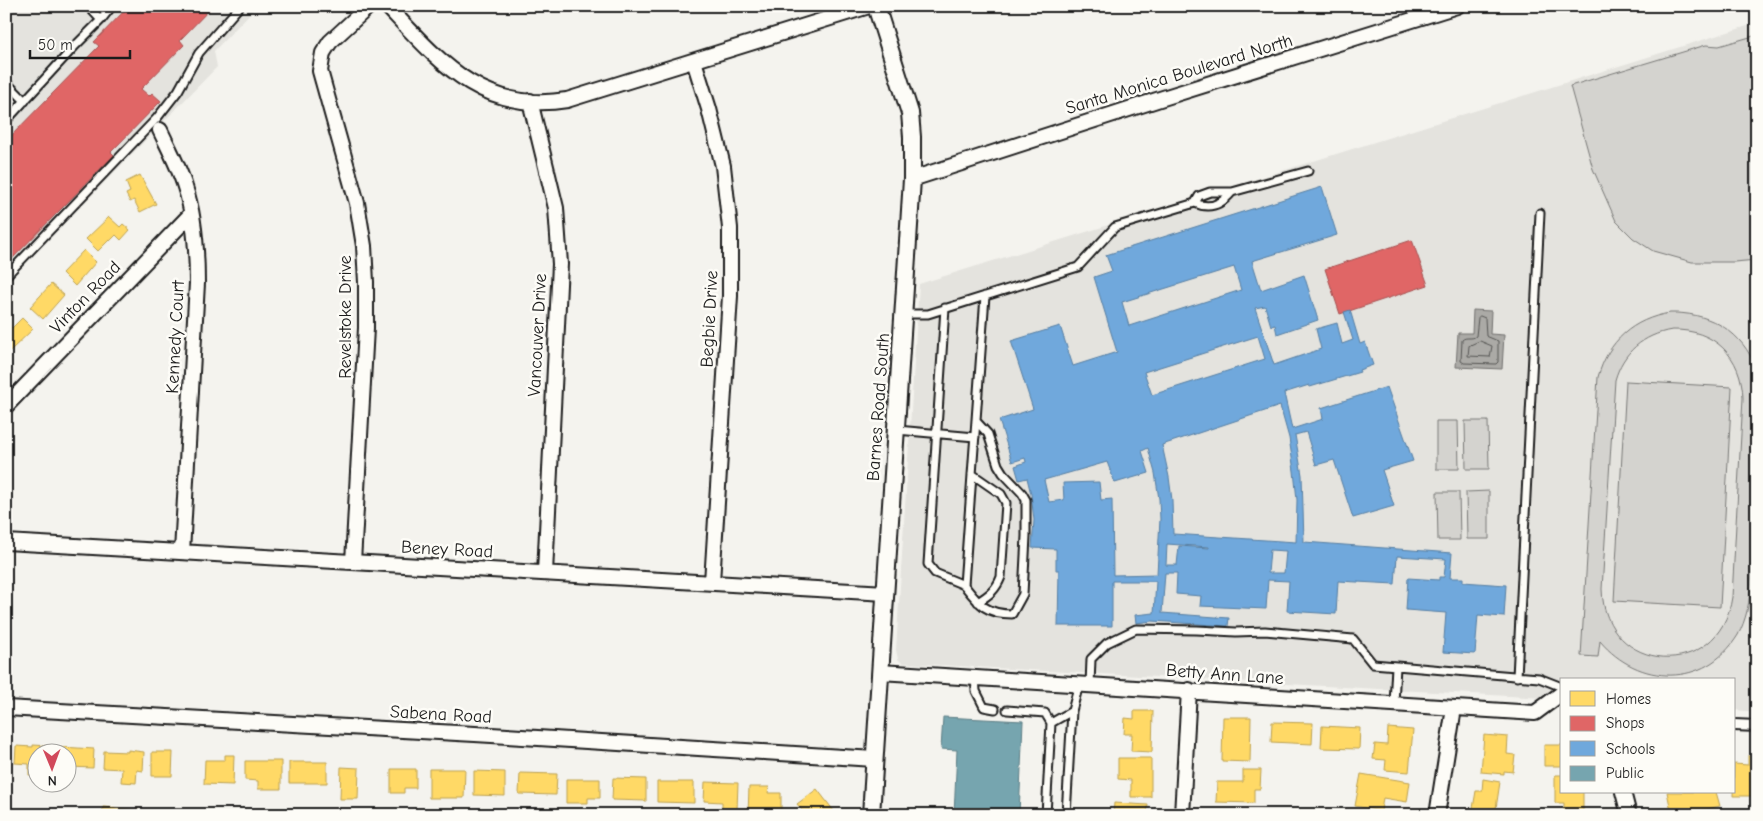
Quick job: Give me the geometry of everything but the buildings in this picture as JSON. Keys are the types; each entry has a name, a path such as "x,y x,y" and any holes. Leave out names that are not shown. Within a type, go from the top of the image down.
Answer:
{"street":[{"name":"Revelstoke Drive","path":"353,562 366,328 364,246 357,203 320,71 323,53 330,42 369,6"},
{"path":"387,6 434,55 466,81 509,98 555,102 567,100 869,6"},
{"name":"Barnes Road South","path":"871,815 912,178 910,113 876,6"},
{"name":"Santa Monica Boulevard North","path":"912,178 1458,6"},
{"name":"Begbie Drive","path":"694,61 722,158 730,228 730,296 712,582"},
{"name":"Vancouver Drive","path":"530,101 556,208 560,264 545,573"},
{"name":"Kennedy Court","path":"160,130 185,187 197,256 182,552"},
{"name":"Vinton Road","path":"6,406 191,214"},
{"name":"Beney Road","path":"6,542 886,593"},
{"name":"Betty Ann Lane","path":"880,672 1535,713 1560,694"},
{"path":"1182,815 1190,690"},
{"name":"Sabena Road","path":"6,708 475,734 874,759"},
{"path":"1437,815 1454,708"},
{"path":"1736,725 1757,726"},
{"path":"1623,794 1629,815"}],"lane":[{"path":"88,6 101,20"},
{"path":"6,121 112,6"},
{"path":"6,276 157,118 178,92 199,54 240,6"},
{"path":"6,82 25,101"},
{"path":"903,314 928,314 1078,267 1116,227 1195,202 1199,196 1210,192 1232,192 1308,171"},
{"path":"1195,202 1204,207 1216,205 1227,198 1232,192"},
{"path":"1517,676 1540,213"},
{"path":"964,585 985,296"},
{"path":"945,308 928,564 935,574 964,585 978,602 993,613 1012,614 1023,594 1026,500 1003,473 998,465 988,434 976,421"},
{"path":"896,430 975,437"},
{"path":"972,474 1001,494 1006,503 1001,577 991,594 978,602"},
{"path":"1066,815 1072,712 1084,685 1092,659 1107,643 1136,630 1265,631 1353,640 1373,664 1539,678 1560,686"},
{"path":"1394,704 1396,666"},
{"path":"975,677 976,691 984,707 995,709"},
{"path":"1007,710 1045,713 1051,722 1046,815"},
{"path":"1051,722 1072,712"}],"shaded area":[{"path":"6,6 257,6 214,51 217,67 6,283"},
{"path":"1757,23 1757,712 1736,710 1736,678 1560,678 1560,699 902,663 898,659 896,650 919,284"},
{"path":"1757,35 1757,260 1692,262 1653,251 1633,238 1616,221 1593,169 1570,86 1706,45 1719,46"},
{"path":"1683,313 1696,315 1719,324 1739,339 1747,349 1757,373 1758,385 1751,577 1749,603 1745,617 1738,635 1724,653 1708,665 1690,672 1671,675 1652,673 1633,667 1615,656 1600,641 1598,657 1581,656 1598,377 1602,364 1615,343 1634,326 1657,316","holes":["1672,330 1701,334 1723,348 1731,358 1741,383 1743,398 1732,597 1723,625 1707,644 1686,654 1663,657 1641,652 1621,638 1608,618 1602,589 1615,380 1623,361 1643,341 1662,332"]},
{"path":"1626,381 1732,387 1720,607 1614,601"},
{"path":"1436,421 1458,421 1459,469 1436,469"},
{"path":"1465,421 1488,421 1489,469 1466,469"},
{"path":"1489,491 1489,539 1467,539 1466,492"},
{"path":"1437,492 1459,492 1460,540 1438,540"}],"water":[{"path":"1473,310 1491,311 1490,334 1504,335 1502,369 1456,367 1458,333 1472,333"}]}
